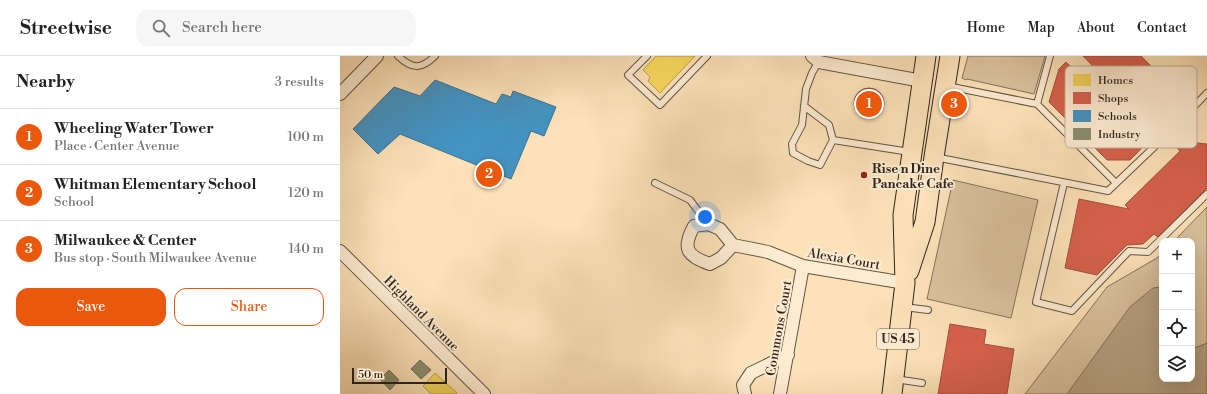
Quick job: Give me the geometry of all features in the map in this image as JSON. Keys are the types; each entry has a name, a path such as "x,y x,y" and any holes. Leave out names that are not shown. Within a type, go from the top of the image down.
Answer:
{"main road":[{"name":"US 45","path":"893,386 905,283 903,215 926,56"},
{"name":"US 45","path":"905,283 925,222 950,56"}],"street":[{"path":"340,94 377,56"},
{"path":"817,58 922,81"},
{"path":"708,224 720,229 733,244 721,258 710,264 696,259 688,250 687,239 694,226 708,224"},
{"name":"Alexia Court","path":"733,244 768,252 803,266 905,283"},
{"name":"Highland Avenue","path":"340,251 484,394"},
{"name":"Commons Court","path":"780,394 803,266"},
{"path":"746,394 743,385 751,373 788,355"}],"lane":[{"path":"398,56 412,66 420,67 427,64 435,56"},
{"path":"647,56 628,75 660,105 707,56"},
{"path":"1037,104 1050,56"},
{"path":"804,106 829,125 833,140 820,165 808,161 793,153 792,144 802,124 804,106 806,89 817,58"},
{"path":"945,85 1037,104 1065,132"},
{"path":"1197,103 1207,93"},
{"path":"833,140 913,153"},
{"path":"1081,148 1116,183"},
{"path":"934,157 1108,191 1152,148"},
{"path":"656,183 690,200 708,224"},
{"path":"1064,183 1036,302 1072,311 1129,251 1148,252 1207,194"},
{"path":"902,306 928,310"},
{"path":"893,386 922,384"}],"shaded area":[{"path":"968,56 1045,56 1034,94 962,78"},
{"path":"953,180 1038,200 1011,318 927,299"},
{"path":"1207,207 1207,394 1025,394 1107,287 1159,256 1159,382 1195,382 1195,238 1177,238"},
{"path":"1159,287 1159,382 1195,382 1195,348 1207,343 1207,394 1067,394 1130,307 1153,288"}],"building: Homes":[{"path":"656,56 695,56 660,93 648,81 650,77 643,70"},
{"path":"435,373 457,393 431,394 423,386"}],"building: Shops":[{"path":"1083,56 1141,56 1151,66 1093,66"},
{"path":"1066,62 1070,66 1065,66 1065,118 1049,102 1059,69"},
{"path":"869,88 879,93 884,103 879,113 869,118 859,113 854,103 859,93"},
{"path":"1197,143 1207,144 1207,188 1158,237 1154,234 1143,244 1127,245 1097,275 1065,268 1079,199 1129,209 1125,205 1180,151 1177,148 1197,148"},
{"path":"1095,148 1142,148 1130,160 1107,160"},
{"path":"950,324 986,330 984,344 1014,349 1007,394 938,394"}],"building: Schools":[{"path":"435,80 496,104 502,94 511,97 513,91 556,107 544,136 531,131 511,179 400,134 378,154 353,129 394,87 420,96"}],"building: Industry":[{"path":"420,360 431,370 421,379 411,369"},
{"path":"389,370 399,380 390,390 380,379"}],"place":[{"name":"Wheeling Water Tower","path":"869,104"},
{"name":"Milwaukee & Center","path":"954,104"},
{"name":"Whitman Elementary School","path":"489,174"},
{"name":"Rise n Dine Pancake Cafe","path":"864,175"}]}
